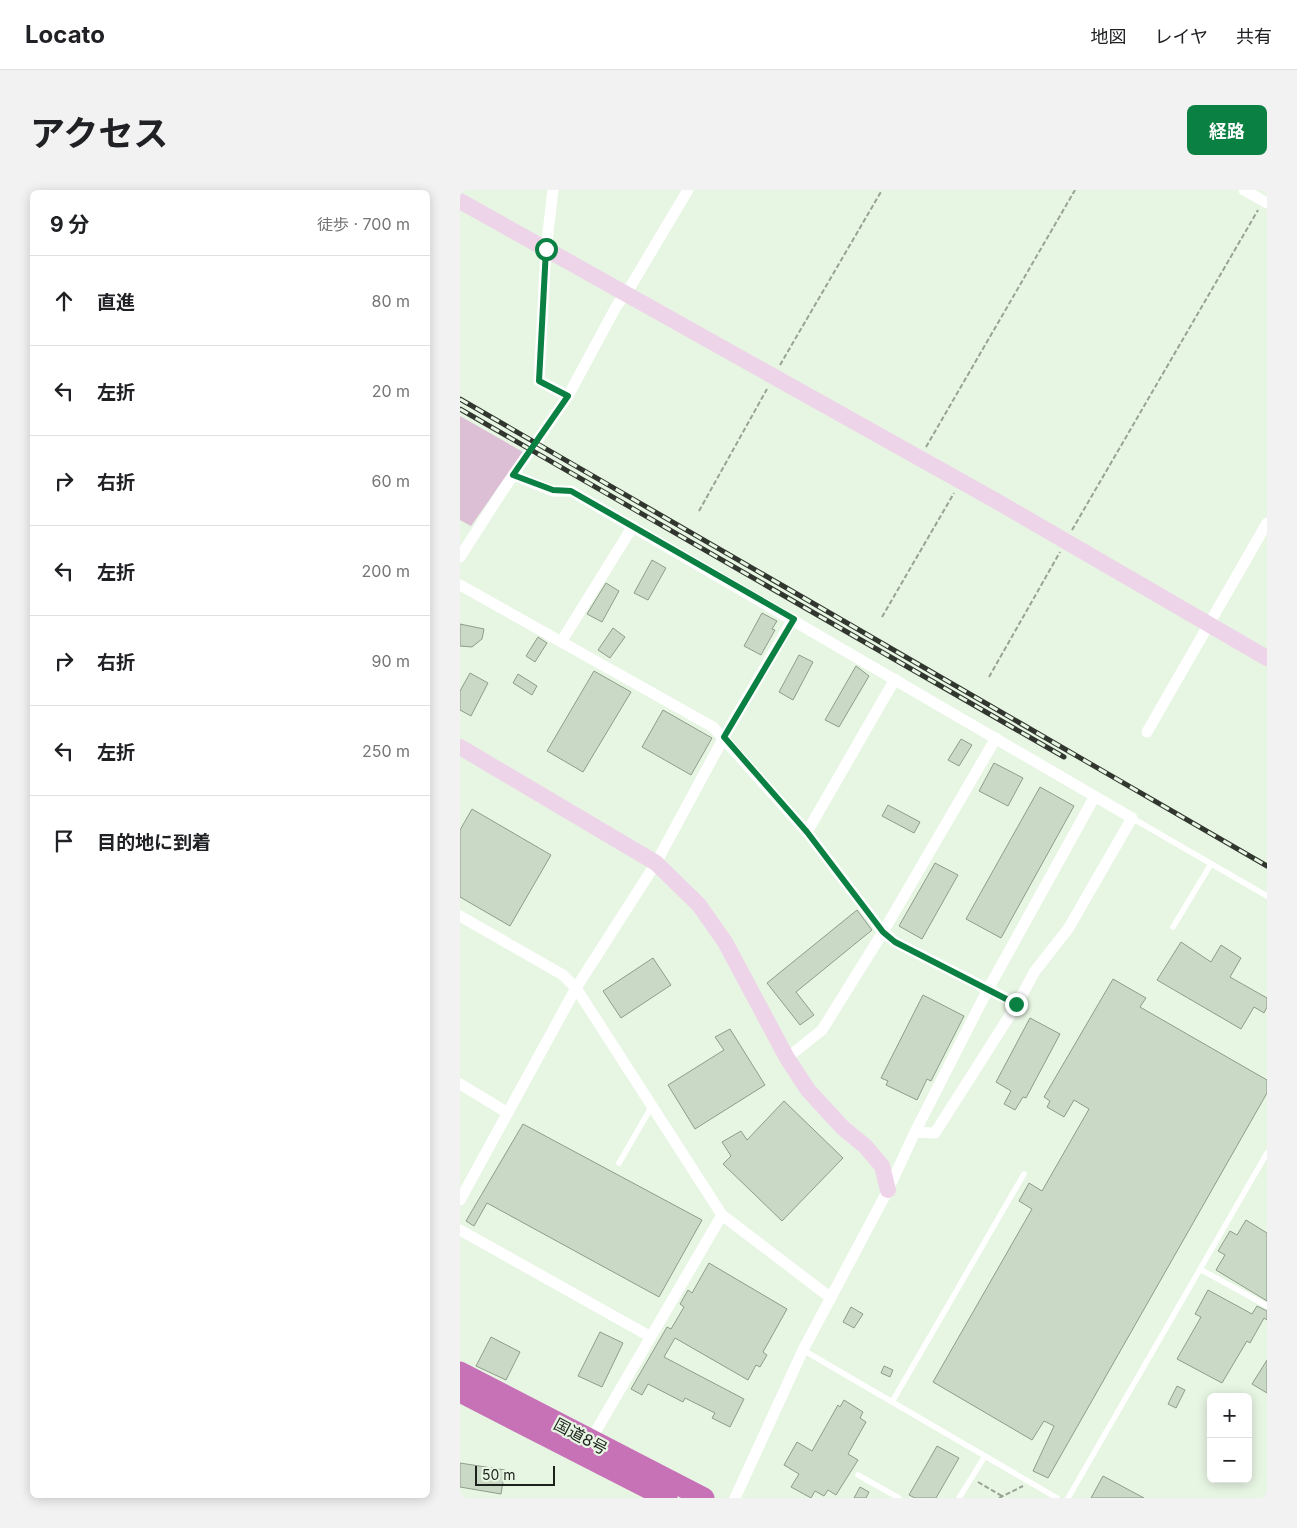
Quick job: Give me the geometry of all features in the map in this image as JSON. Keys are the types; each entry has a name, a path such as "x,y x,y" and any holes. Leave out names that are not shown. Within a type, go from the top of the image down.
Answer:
{"highway":[{"name":"国道8号","path":"460,1372 590,1441 704,1498"},
{"name":"国道8号","path":"460,1392 667,1498"}],"street":[{"path":"553,190 546,249 539,381 568,396"},
{"path":"460,557 513,475 568,396 617,305 626,294 688,190"},
{"path":"1244,190 1265,202"},
{"path":"460,201 961,481 1267,658"},
{"path":"513,475 553,490 571,491 794,619 1132,818 1068,928 1035,971 935,1133 915,1132"},
{"path":"1147,732 1267,523"},
{"path":"561,642 633,526"},
{"path":"460,585 713,727 724,737 807,832 883,932 895,942 1016,1004"},
{"path":"460,1200 576,988 656,863 724,737 794,619"},
{"path":"807,832 895,679"},
{"path":"787,1058 822,1030 883,932 996,738"},
{"path":"460,747 656,863 699,905 725,942 787,1058 808,1090 843,1128 865,1146 882,1166 888,1190"},
{"path":"735,1498 803,1350 888,1190 915,1132 988,991 1095,796"},
{"path":"460,916 563,975 576,988 722,1215 830,1298"},
{"path":"460,1084 508,1113"},
{"path":"590,1441 722,1215"},
{"path":"460,1230 651,1337"}],"lane":[{"path":"1132,818 1267,896"},
{"path":"1173,927 1210,864"},
{"path":"619,1163 652,1106"},
{"path":"1068,1498 1267,1153"},
{"path":"892,1402 1024,1174"},
{"path":"1200,1269 1267,1306"},
{"path":"803,1350 1057,1498"},
{"path":"959,1498 985,1456"},
{"path":"858,1476 899,1498"}],"path":[{"path":"699,511 774,376 882,190"},
{"path":"919,458 1075,190"},
{"path":"989,677 1066,541 1265,202"},
{"path":"882,617 961,481"},
{"path":"972,1478 1002,1496"},
{"path":"999,1498 1020,1489 1028,1481"}],"shaded area":[{"path":"460,416 523,452 471,526 460,520"}],"building":[{"path":"652,560 666,568 648,600 634,593"},
{"path":"606,583 619,591 602,622 587,614"},
{"path":"762,613 777,621 772,629 775,630 761,655 744,646"},
{"path":"460,624 484,629 482,639 472,647 460,646"},
{"path":"613,628 625,637 610,658 598,650"},
{"path":"538,637 547,643 535,662 526,656"},
{"path":"799,655 813,662 793,700 779,692"},
{"path":"856,666 869,676 839,727 825,720"},
{"path":"594,671 631,692 583,772 547,751"},
{"path":"470,673 488,683 471,716 460,710 460,691"},
{"path":"518,674 537,686 532,695 513,683"},
{"path":"663,710 712,738 691,775 642,747"},
{"path":"961,739 972,745 959,766 948,760"},
{"path":"994,763 1023,778 1008,806 979,791"},
{"path":"1040,787 1074,806 1001,938 966,919"},
{"path":"888,805 920,822 914,833 882,816"},
{"path":"472,809 551,855 510,926 460,897 460,830"},
{"path":"935,863 958,875 922,939 899,926"},
{"path":"857,910 872,930 796,992 814,1015 800,1025 767,983"},
{"path":"1181,942 1211,962 1221,945 1241,958 1230,977 1267,998 1267,1007 1264,1013 1254,1007 1241,1029 1157,980"},
{"path":"653,958 671,985 621,1018 603,991"},
{"path":"1113,979 1146,998 1140,1007 1267,1080 1267,1093 1048,1478 1033,1471 1054,1426 1044,1421 1032,1440 933,1382 1032,1209 1019,1201 1029,1183 1042,1191 1089,1109 1074,1100 1064,1117 1047,1107 1050,1101 1044,1097"},
{"path":"923,995 964,1016 931,1081 927,1079 917,1100 886,1085 888,1081 881,1078"},
{"path":"1030,1018 1060,1034 1026,1098 1023,1097 1015,1110 1004,1104 1011,1091 996,1082"},
{"path":"730,1029 765,1085 695,1129 668,1085 724,1050 715,1037"},
{"path":"784,1101 843,1158 782,1221 723,1164 731,1156 722,1142 741,1131 747,1140"},
{"path":"523,1124 702,1220 659,1297 487,1203 474,1226 466,1221"},
{"path":"1246,1220 1267,1233 1267,1301 1216,1270 1225,1255 1218,1251 1230,1231 1237,1235"},
{"path":"709,1263 787,1309 763,1352 767,1355 760,1367 756,1365 748,1380 675,1338 664,1357 744,1399 730,1427 712,1418 715,1413 685,1398 683,1402 648,1384 642,1395 631,1389 667,1327 671,1329 684,1307 680,1304 688,1290 692,1293"},
{"path":"1208,1290 1252,1314 1257,1306 1267,1311 1267,1320 1264,1318 1250,1343 1247,1341 1222,1383 1177,1359 1201,1317 1195,1314"},
{"path":"851,1307 863,1314 854,1328 843,1322"},
{"path":"600,1332 623,1343 602,1387 578,1376"},
{"path":"491,1337 520,1352 506,1380 476,1366"},
{"path":"1267,1360 1267,1393 1252,1384"},
{"path":"884,1366 893,1370 890,1377 881,1373"},
{"path":"1177,1386 1185,1390 1176,1408 1168,1404"},
{"path":"844,1400 863,1412 860,1418 866,1422 848,1454 858,1460 836,1495 828,1490 824,1496 815,1491 811,1498 791,1487 799,1474 784,1465 797,1442 812,1451 838,1405 840,1407"},
{"path":"937,1446 959,1458 936,1498 915,1498 909,1495"},
{"path":"460,1463 505,1470 501,1494 460,1487"},
{"path":"1103,1476 1144,1498 1091,1498"},
{"path":"860,1487 869,1492 866,1498 854,1498"}],"railway":[{"path":"460,399 1267,866"},
{"path":"460,409 1064,757"}],"route":[{"path":"546,249 539,381 568,396 536,442 533,450 513,475 553,490 571,491 794,619 724,737 807,832 883,932 895,942 1016,1004"}]}
